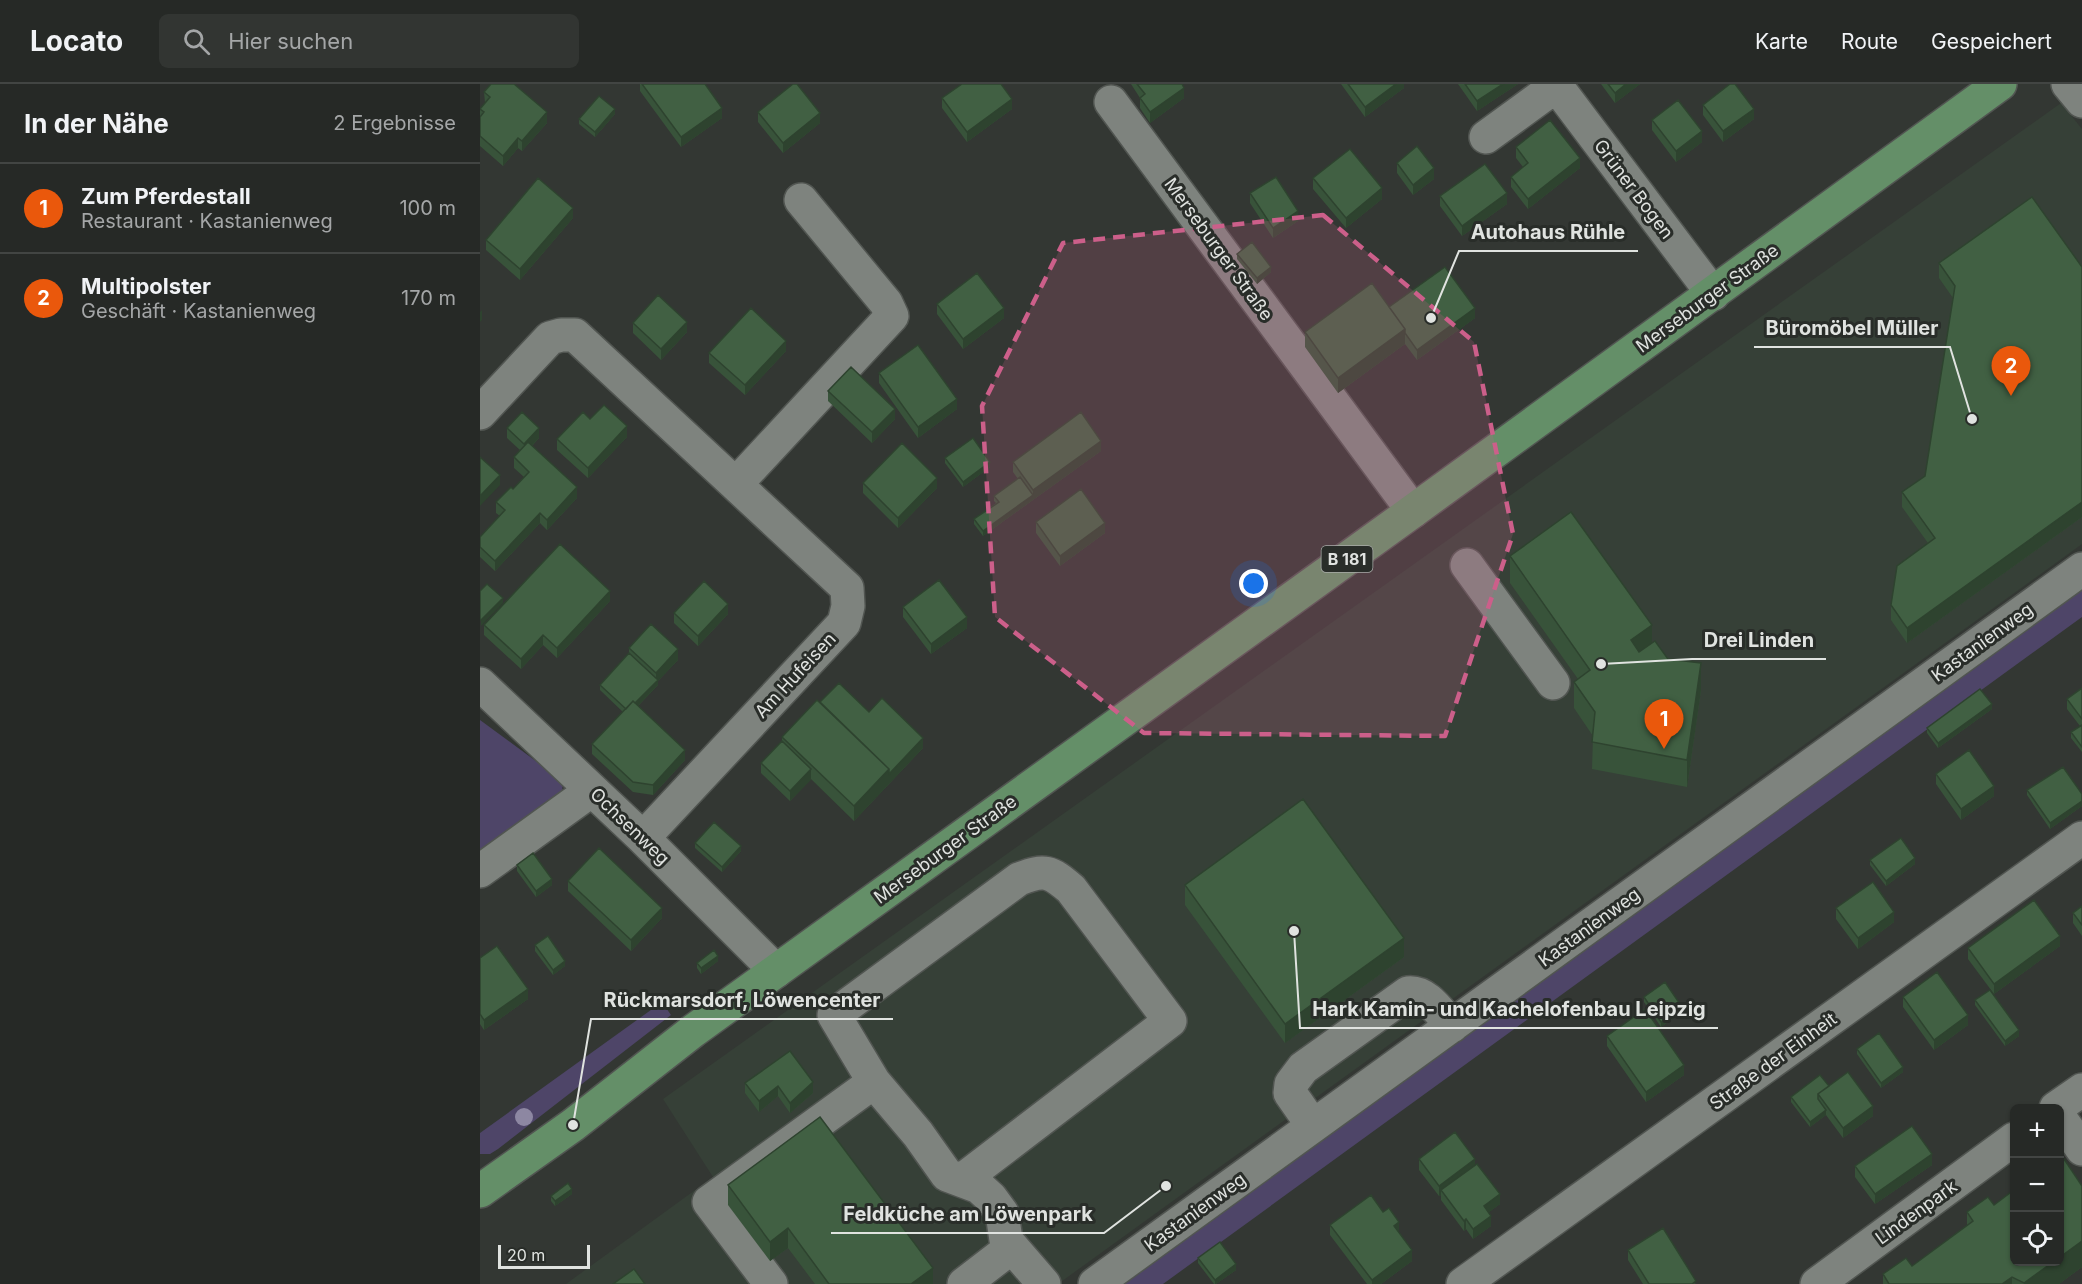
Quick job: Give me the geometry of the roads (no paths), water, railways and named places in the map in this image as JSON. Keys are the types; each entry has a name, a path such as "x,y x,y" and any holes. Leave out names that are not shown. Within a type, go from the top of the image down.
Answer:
{"main road":[{"name":"Merseburger Straße","path":"480,1191 573,1125 693,1031 776,970 1713,294 2000,84"}],"street":[{"path":"2068,84 2082,101"},
{"name":"Grüner Bogen","path":"1556,85 1713,294"},
{"path":"1486,137 1556,85"},
{"name":"Merseburger Straße","path":"1111,102 1413,511"},
{"path":"736,484 892,316 886,303 801,200"},
{"name":"Am Hufeisen","path":"480,413 550,338 575,335 847,588 848,606 844,623 643,838"},
{"path":"1467,565 1553,683"},
{"name":"Kastanienweg","path":"1095,1284 2082,569"},
{"name":"Ochsenweg","path":"480,684 643,838 776,970"},
{"path":"480,871 592,790"},
{"name":"Straße der Einheit","path":"1463,1284 2082,838"},
{"path":"962,1180 1170,1021 1071,890 1056,877 1039,872 1019,879 834,1016 874,1082 918,1134 947,1175 979,1187 991,1198 1002,1213 1006,1240 1044,1284"},
{"path":"1313,1126 1290,1093 1291,1084 1303,1068 1312,1061 1408,993 1416,992 1428,999 1452,1026"},
{"path":"771,1284 709,1202 874,1082"},
{"path":"2062,1104 2082,1090"},
{"path":"2064,1124 2082,1149"},
{"name":"Lindenpark","path":"1817,1284 2010,1142"},
{"path":"964,1284 1012,1247"}],"place":[{"name":"Autohaus Rühle","path":"1431,318"},
{"name":"Multipolster","path":"2011,396"},
{"name":"Büromöbel Müller","path":"1972,419"},
{"name":"Drei Linden","path":"1601,664"},
{"name":"Zum Pferdestall","path":"1664,749"},
{"name":"Hark Kamin- und Kachelofenbau Leipzig","path":"1294,931"},
{"name":"Rückmarsdorf, Löwencenter","path":"573,1125"},
{"name":"Feldküche am Löwenpark","path":"1166,1186"}]}
